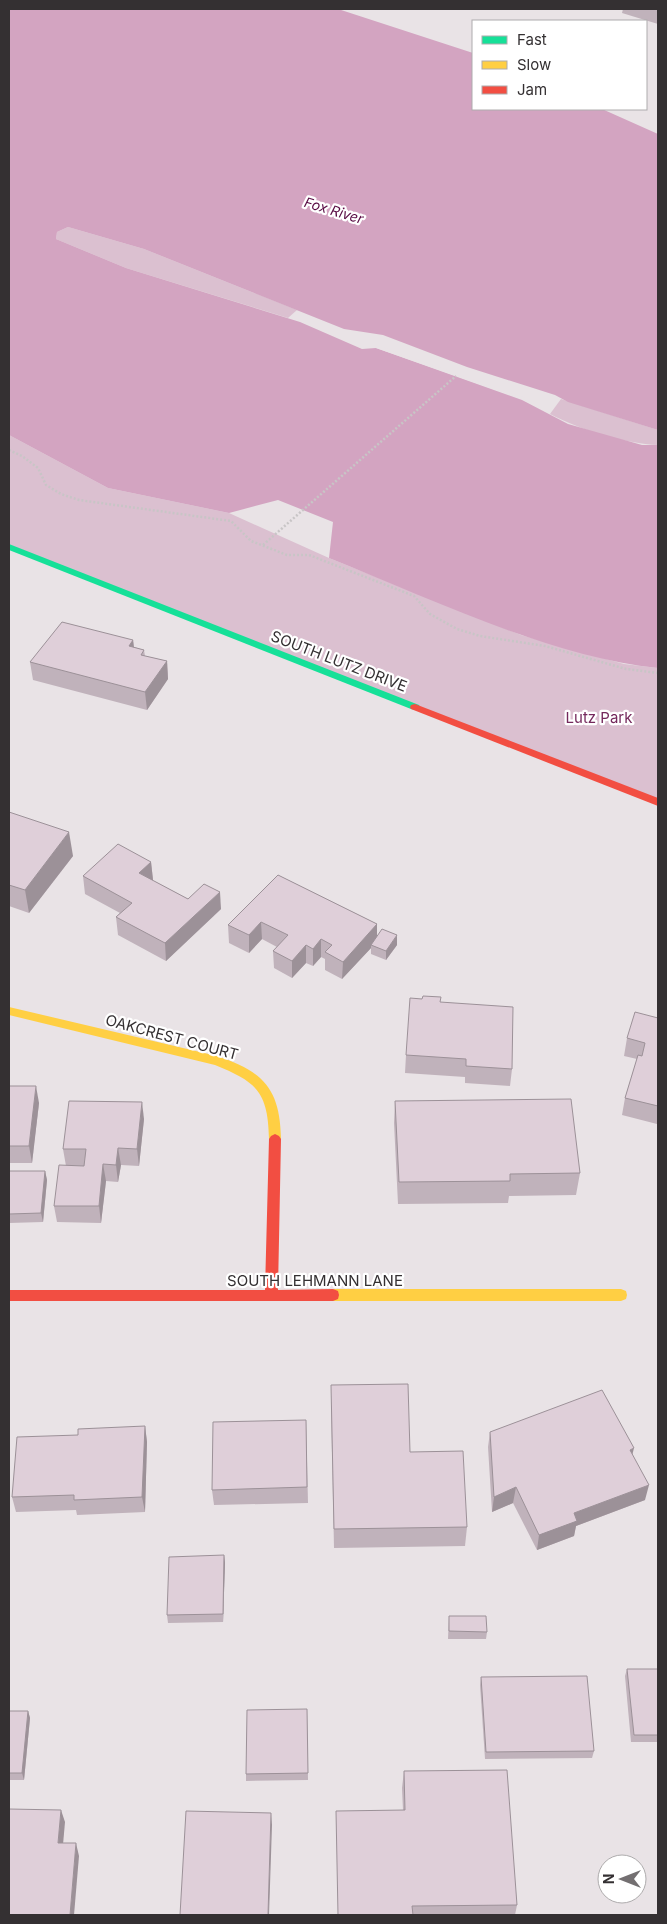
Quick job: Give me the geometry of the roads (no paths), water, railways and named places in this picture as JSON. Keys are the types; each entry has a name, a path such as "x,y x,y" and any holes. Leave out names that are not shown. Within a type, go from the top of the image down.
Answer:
{"street":[{"name":"SOUTH LUTZ DRIVE","path":"9,547 658,802"},
{"name":"OAKCREST COURT","path":"9,1011 217,1062 239,1070 259,1082 272,1101 275,1119 271,1295"},
{"name":"SOUTH LEHMANN LANE","path":"9,1296 621,1295"}],"water":[{"name":"Fox River","path":"9,9 338,9 472,53 472,110 604,110 658,134 658,430 568,402 555,395 467,367 383,335 344,329 144,249 68,227 57,232 56,239 126,268 300,322 362,349 376,348 522,400 568,424 642,445 658,445 658,668 617,662 533,639 449,608 329,558 333,522 278,500 229,513 108,488 9,435"}],"park label":[{"name":"Lutz Park","path":"599,717"}]}
